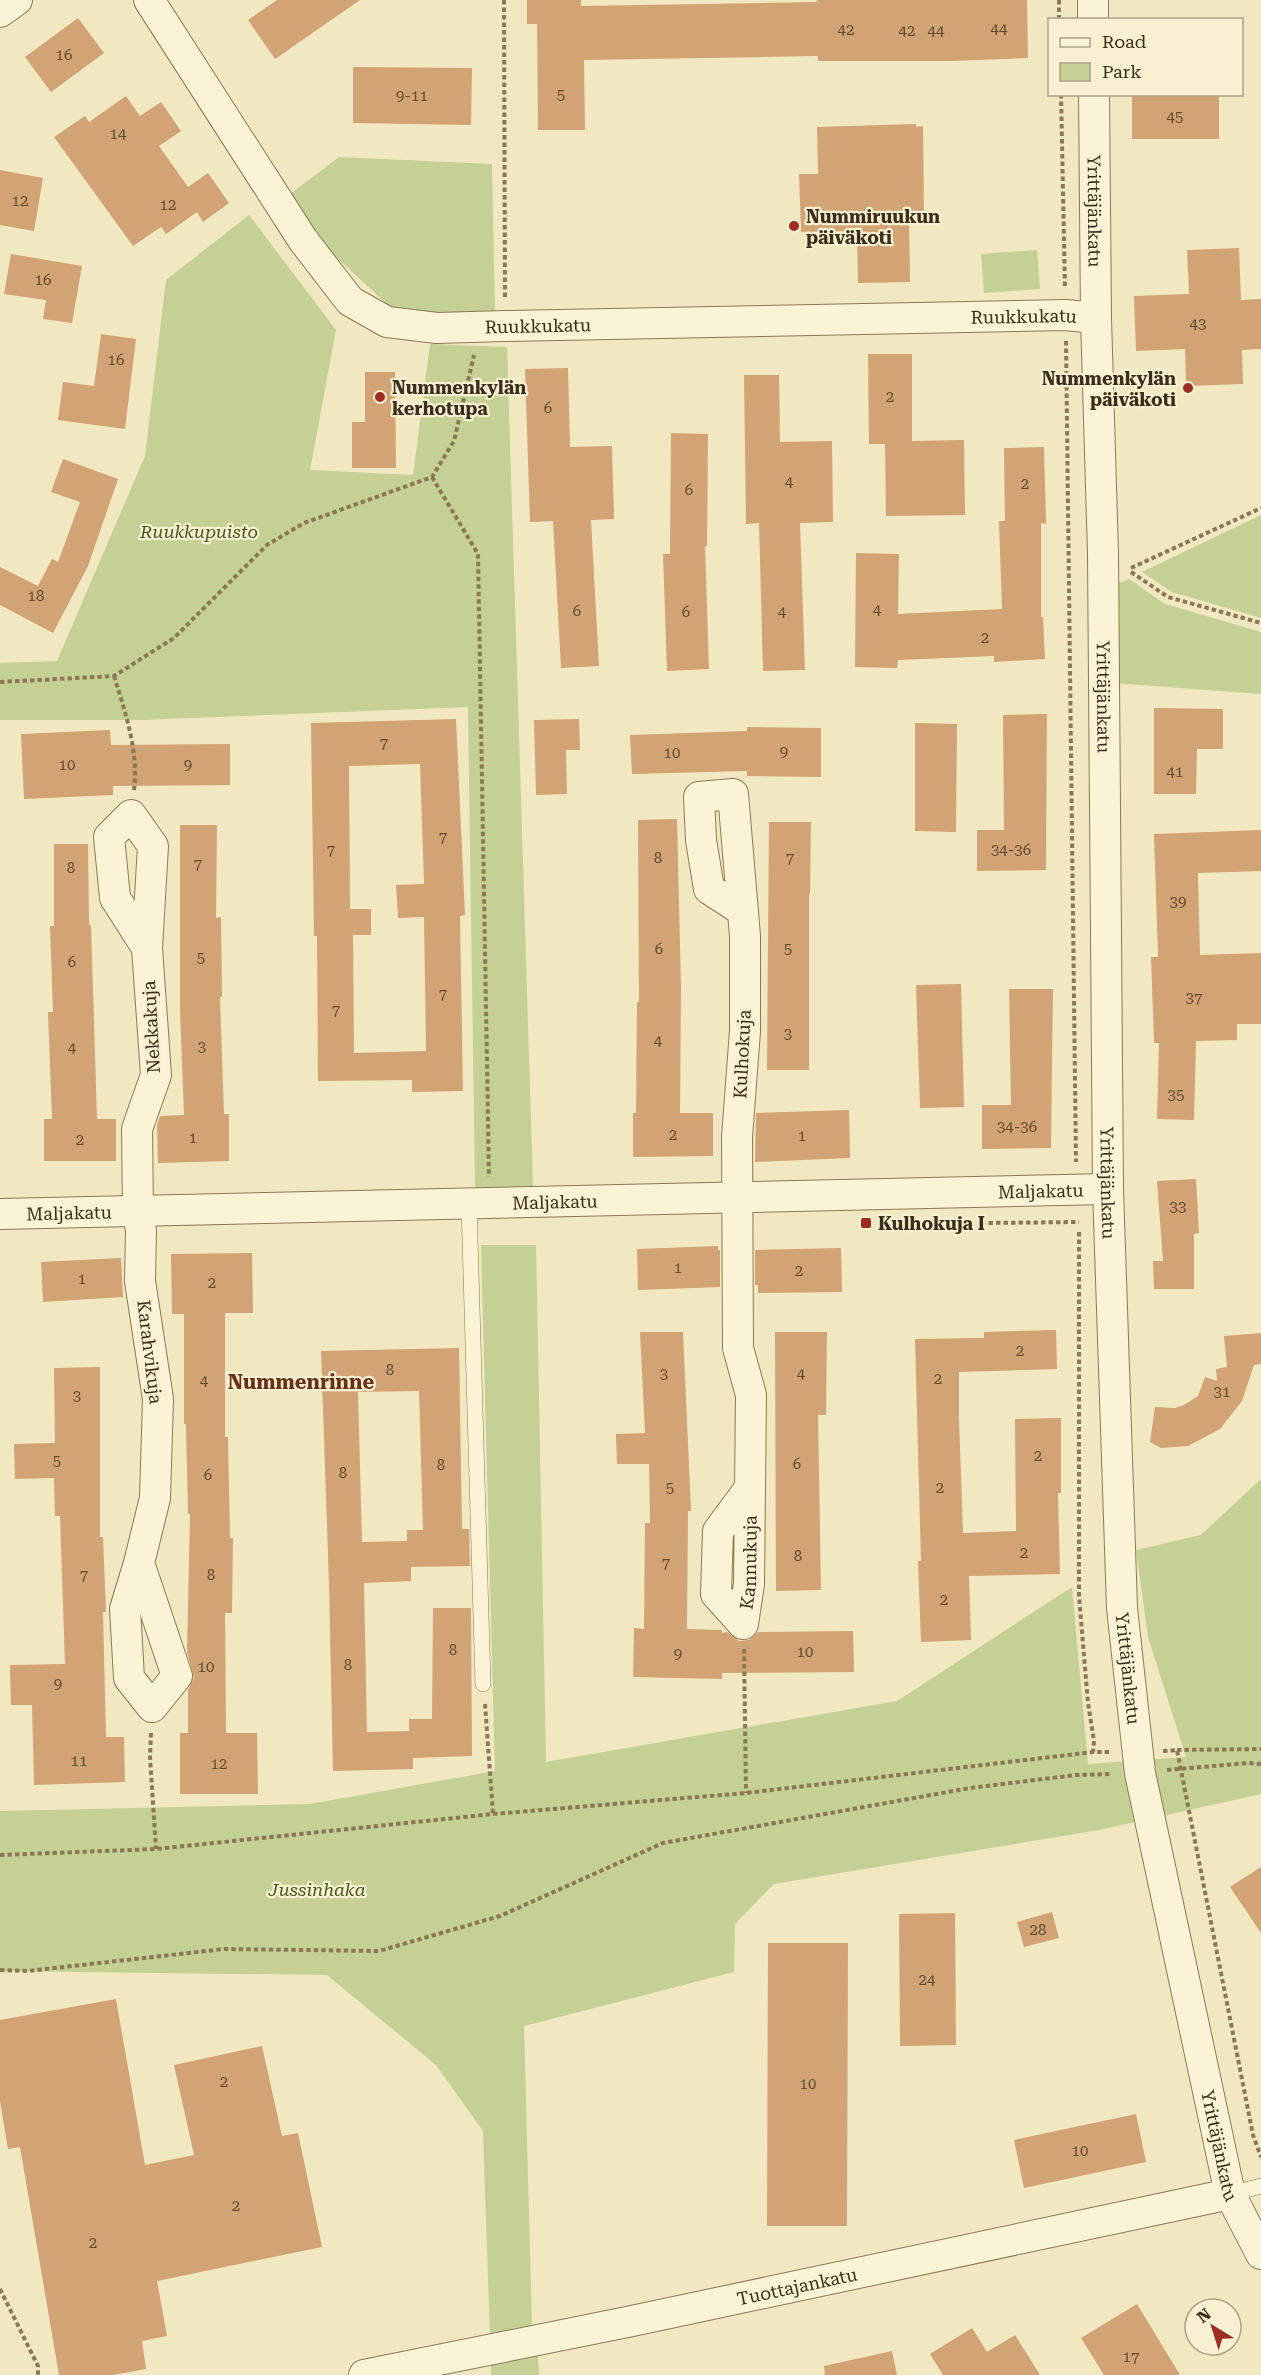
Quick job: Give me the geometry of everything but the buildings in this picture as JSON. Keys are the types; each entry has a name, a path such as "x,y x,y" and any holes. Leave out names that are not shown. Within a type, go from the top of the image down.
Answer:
{"street":[{"path":"0,12 17,0"},
{"name":"Ruukkukatu","path":"149,0 303,240 350,301 387,322 436,328 1065,315 1096,318"},
{"path":"1093,0 1094,18"},
{"name":"Yrittäjänkatu","path":"1094,96 1096,318 1103,582 1108,1189 1122,1608 1136,1752 1230,2194 1261,2254"},
{"name":"Nekkakuja","path":"138,1211 137,1129 156,1075 147,948 153,846 131,815 109,837 115,898 147,948"},
{"name":"Kulhokuja","path":"738,1198 737,1137 745,1031 742,911"},
{"name":"Maljakatu","path":"0,1214 1108,1189"},
{"name":"Kannukuja","path":"738,1198 738,1348 751,1395 750,1488 718,1531 716,1594 743,1624"},
{"name":"Karahvikuja","path":"138,1211 141,1231 141,1281 158,1399 155,1498 125,1609 129,1678 152,1707"},
{"path":"139,1563 177,1676 152,1707"},
{"name":"Tuottajankatu","path":"364,2375 632,2321 1230,2194"}],"lane":[{"path":"479,1204 483,1684"},
{"path":"1230,2194 1261,2186"}],"path":[{"path":"0,682 114,676 174,638 267,544 304,523 432,477 454,441 472,368 491,327 504,0"},
{"path":"1059,0 1059,18"},
{"path":"1061,96 1079,1222"},
{"path":"432,477 478,554 479,1204"},
{"path":"1261,508 1128,570 1168,597 1261,623"},
{"path":"1069,586 1103,582"},
{"path":"114,676 130,727 135,778 131,815"},
{"path":"743,1624 746,1793"},
{"path":"483,1684 493,1814"},
{"path":"152,1707 150,1757 156,1848"},
{"path":"1177,1750 1261,1749"},
{"path":"0,1855 156,1848 493,1814 746,1793 1093,1752"},
{"path":"0,1970 28,1971 224,1949 379,1951 500,1916 663,1843 970,1788"},
{"path":"0,2289 38,2366 38,2375"}],"green space":[{"path":"339,157 492,164 495,317 435,321 390,307 308,231 289,195"},
{"name":"Ruukkupuisto","path":"249,215 336,330 310,470 413,475 430,344 507,347 533,1186 475,1188 468,707 141,720 0,720 0,663 57,661 145,456 166,280"},
{"path":"1037,250 1040,289 984,293 981,254"},
{"path":"1261,515 1261,618 1172,592 1142,572"},
{"path":"1129,579 1165,604 1261,632 1261,694 1113,683 1111,587"},
{"name":"Jussinhaka","path":"481,1245 536,1245 546,1762 897,1701 1072,1587 1088,1764 1186,1757 1148,1637 1136,1550 1201,1535 1261,1479 1261,1794 1099,1830 774,1884 735,1924 734,1972 524,2026 532,2328 490,2337 483,2131 436,2065 327,1975 0,1971 0,1811 310,1804 495,1771"},
{"path":"538,2354 539,2375 491,2375 491,2362"}],"place":[{"name":"Nummiruukun päiväkoti","path":"794,226"},
{"name":"Nummenkylän päiväkoti","path":"1188,388"},
{"name":"Nummenkylän kerhotupa","path":"380,397"},
{"name":"Kulhokuja I","path":"866,1223"}],"district":[{"name":"Nummenrinne","path":"301,1382"}]}
